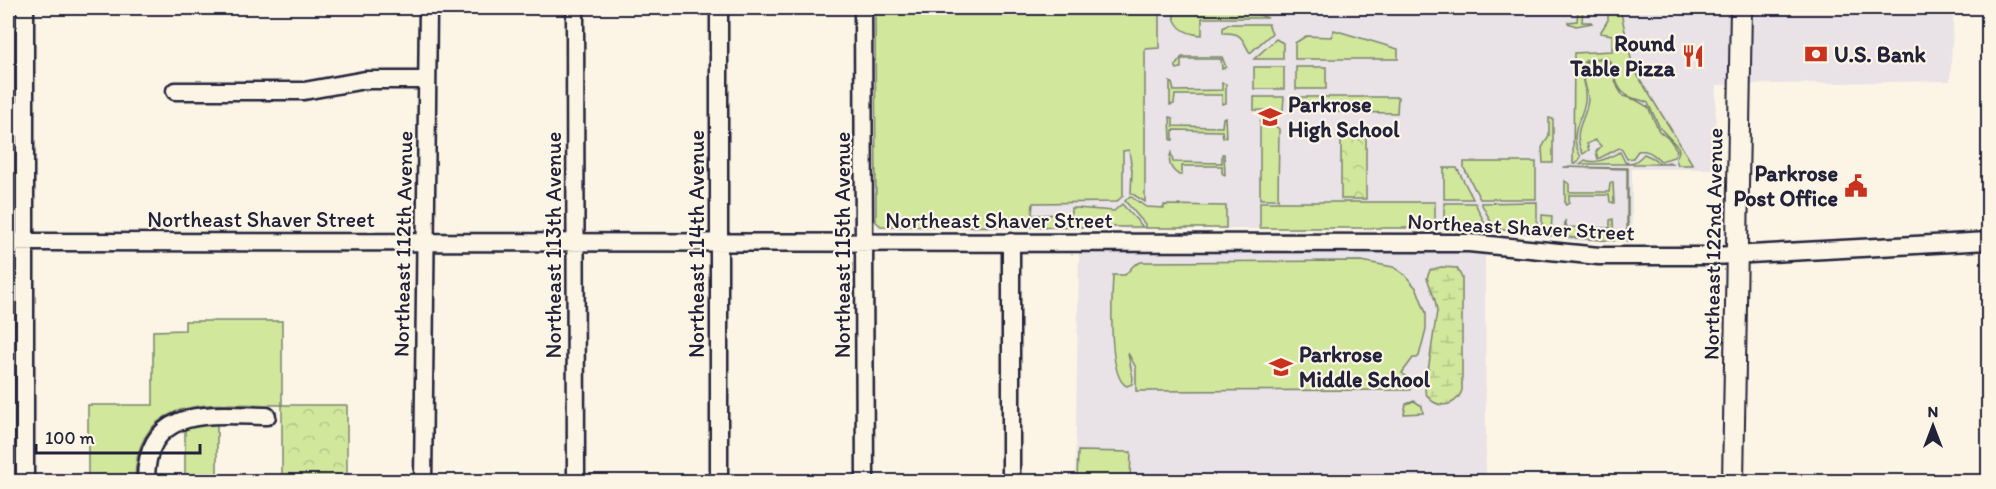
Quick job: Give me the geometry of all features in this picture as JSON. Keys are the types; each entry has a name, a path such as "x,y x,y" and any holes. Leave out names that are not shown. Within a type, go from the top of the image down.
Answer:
{"main road":[{"name":"Northeast 122nd Avenue","path":"1733,482 1741,8"}],"street":[{"path":"25,8 25,482"},
{"name":"Northeast 112th Avenue","path":"423,482 428,8"},
{"name":"Northeast 113th Avenue","path":"575,8 576,482"},
{"name":"Northeast 114th Avenue","path":"719,8 719,482"},
{"name":"Northeast 115th Avenue","path":"863,8 865,482"},
{"path":"175,91 304,90 365,80 427,80"},
{"name":"Northeast Shaver Street","path":"8,242 1480,243 1599,256 1737,256 1989,241"},
{"path":"1011,242 1011,482"},
{"path":"146,482 147,459 153,445 163,433 180,421 205,415 267,416"}],"shaded area":[{"name":"Parkrose High School","path":"875,8 1954,8 1950,81 1716,85 1715,169 1632,169 1632,224 1635,242 1580,241 1488,229 879,229 877,226"},
{"name":"Parkrose Middle School","path":"1079,252 1485,253 1486,481 1075,482"}],"green space":[{"path":"875,8 1159,8 1159,48 1145,49 1145,202 1131,193 1132,171 1129,150 1123,151 1123,196 1116,202 1033,203 1032,215 1071,214 1071,208 1114,211 1122,204 1143,227 881,226 876,222"},
{"path":"1173,8 1241,8 1268,18 1202,18 1202,35 1185,31 1177,25"},
{"path":"1578,8 1583,8 1582,22 1592,23 1576,26 1568,23 1577,21"},
{"path":"1608,8 1620,8 1633,68 1693,165 1678,165 1676,159 1678,147 1660,128 1648,103 1630,97 1621,90 1612,65 1606,57 1586,60 1580,67 1585,97 1575,141 1581,157 1576,164 1573,164 1574,53 1612,51 1612,35 1600,33 1608,20"},
{"path":"1229,24 1268,24 1272,33 1250,53 1238,35 1223,33 1223,28"},
{"path":"1334,30 1398,49 1398,59 1295,59 1295,43 1306,36 1331,37"},
{"path":"1276,39 1283,43 1283,59 1254,59"},
{"path":"1182,57 1222,57 1226,67 1222,69 1221,59 1181,59 1181,68 1177,69 1175,66"},
{"path":"1595,59 1608,61 1623,96 1648,107 1659,131 1677,150 1674,157 1661,161 1653,154 1638,151 1633,158 1627,159 1619,148 1598,159 1596,152 1601,146 1595,140 1587,144 1589,150 1583,154 1578,138 1588,94 1583,71 1586,62"},
{"path":"1254,67 1284,67 1284,89 1254,89"},
{"path":"1296,67 1326,67 1326,89 1296,89"},
{"path":"1170,82 1174,91 1222,90 1222,83 1226,84 1226,103 1222,104 1222,95 1175,95 1174,104 1170,105"},
{"path":"1254,97 1284,97 1283,111 1254,110"},
{"path":"1294,97 1398,97 1397,113 1328,112 1328,109 1301,101 1300,104 1294,103 1292,100"},
{"path":"1170,117 1173,118 1173,126 1222,127 1225,117 1226,137 1223,138 1222,131 1173,130 1173,140 1171,140"},
{"path":"1549,118 1553,119 1553,163 1543,163 1542,148 1549,135"},
{"path":"1260,121 1272,121 1279,129 1278,199 1260,199"},
{"path":"1341,131 1366,131 1366,199 1341,199"},
{"path":"1620,152 1625,162 1628,163 1644,154 1660,164 1580,164 1585,160 1594,162 1603,160"},
{"path":"1171,153 1173,162 1222,163 1222,154 1224,154 1225,175 1222,173 1222,166 1182,166 1182,175 1179,175 1170,166"},
{"path":"1464,162 1536,162 1536,199 1480,199 1464,168"},
{"path":"1563,167 1628,168 1628,222 1631,241 1627,241 1627,169"},
{"path":"1444,168 1457,168 1473,199 1444,199"},
{"path":"1565,181 1569,184 1569,192 1609,192 1610,184 1613,182 1614,203 1610,202 1609,195 1569,195 1569,203 1566,205"},
{"path":"1130,196 1146,207 1226,206 1226,228 1145,228 1145,224 1125,201"},
{"path":"1260,202 1435,202 1435,222 1422,228 1260,228"},
{"path":"1537,202 1537,234 1495,229 1481,203"},
{"path":"1444,203 1475,203 1487,228 1457,228 1444,222"},
{"path":"1542,215 1552,216 1551,236 1542,234"},
{"path":"1613,219 1614,241 1564,237 1565,220 1567,227 1610,228 1610,220"},
{"path":"1361,261 1393,267 1405,275 1417,289 1426,313 1426,329 1419,356 1413,358 1402,373 1410,380 1410,390 1136,391 1136,368 1128,353 1132,384 1127,386 1121,380 1116,368 1112,335 1113,275 1125,275 1134,265 1141,262"},
{"path":"1441,267 1457,268 1462,278 1462,390 1455,401 1444,405 1433,402 1425,391 1437,311 1427,278 1430,270"},
{"path":"185,321 282,321 282,405 207,405 184,409 165,417 149,431 139,452 135,481 88,481 88,405 153,405 153,331 185,330"},
{"path":"1414,401 1422,406 1423,413 1404,414 1406,404"},
{"path":"282,405 347,405 347,477 282,477"},
{"path":"217,423 217,481 185,482 185,426"},
{"path":"1078,451 1131,452 1130,481 1077,481"}],"place":[{"name":"U.S. Bank","path":"1816,54"},
{"name":"Round Table Pizza","path":"1693,56"},
{"name":"Parkrose High School","path":"1270,117"},
{"name":"Parkrose Post Office","path":"1856,186"},
{"name":"Parkrose Middle School","path":"1281,367"}]}
